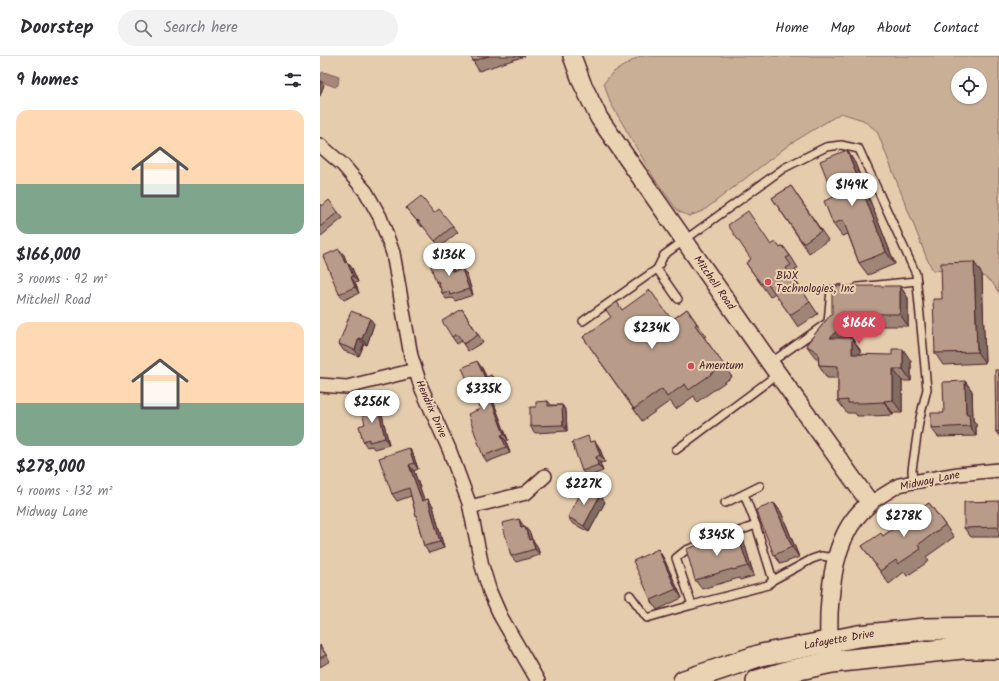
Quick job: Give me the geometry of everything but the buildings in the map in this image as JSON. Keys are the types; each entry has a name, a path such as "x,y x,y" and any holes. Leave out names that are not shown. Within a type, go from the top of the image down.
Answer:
{"main road":[{"name":"Lafayette Drive","path":"684,681 761,656 828,641 865,635 924,629 999,628"},
{"name":"Lafayette Drive","path":"757,681 790,671 832,662 962,648 999,648"}],"street":[{"name":"Mitchell Road","path":"572,56 582,83 600,118 684,241 870,503"},
{"name":"Hendrix Drive","path":"320,145 343,166 366,192 380,217 393,253 409,348 415,370 449,449 470,507 482,566 490,592 501,617 536,680"},
{"path":"320,385 347,388 415,370"},
{"name":"Midway Lane","path":"832,662 828,641 830,597 836,558 856,516 870,503 899,485 958,474 999,470"},
{"path":"470,507 526,493 545,476"}],"lane":[{"path":"583,321 657,269 664,255 784,168 826,147 841,145 859,149 916,274 927,389 918,429 912,470 913,482"},
{"path":"657,269 678,299"},
{"path":"854,287 917,281"},
{"path":"676,450 828,322 831,290 846,288"},
{"path":"725,503 760,486"},
{"path":"744,494 756,525 773,580"},
{"path":"692,605 676,558 686,550 756,525"},
{"path":"630,595 647,618 768,585 773,580 812,559 821,556 836,558"}],"shaded area":[{"path":"640,56 999,56 999,293 992,282 980,274 933,270 927,259 877,131 863,120 841,113 790,144 703,211 689,216 678,211 654,178 610,102 604,83 612,73"},
{"path":"324,72 339,77 338,85 335,87 322,82 320,79 321,73"}],"place":[{"name":"BWX Technologies, Inc","path":"768,282"},
{"name":"Amentum","path":"691,366"}]}
